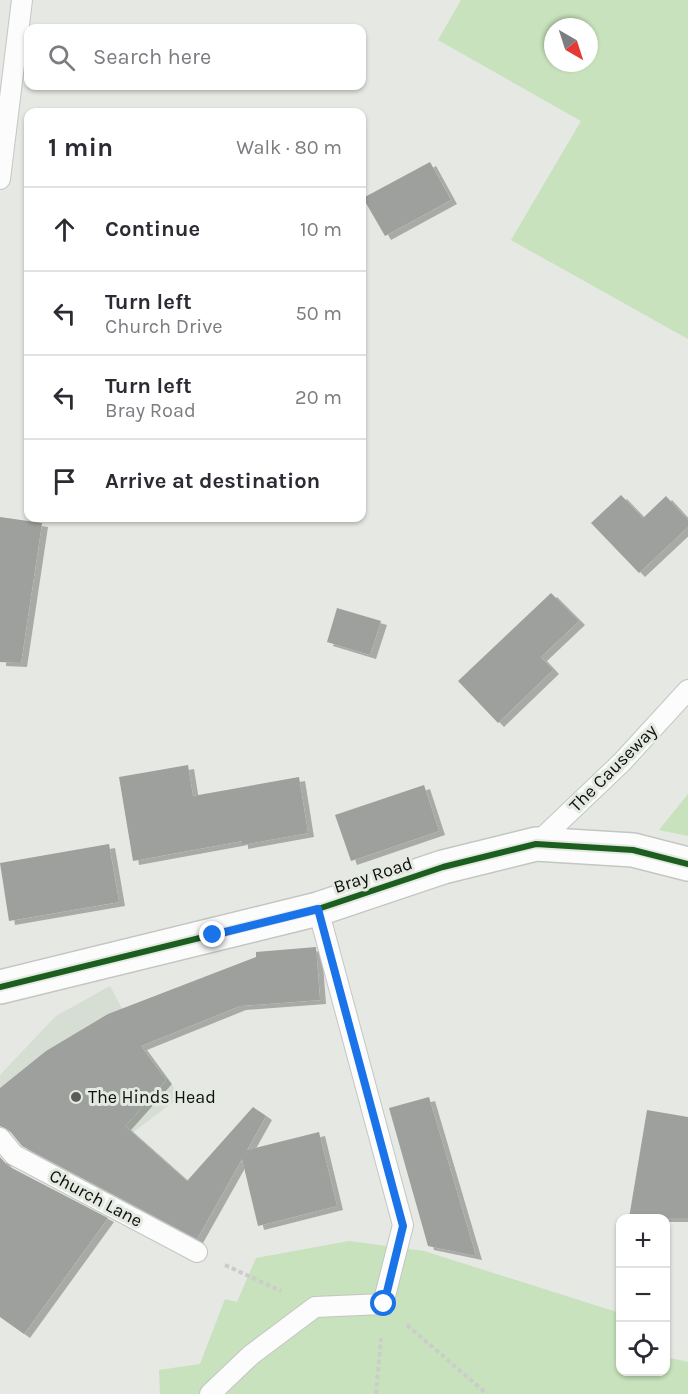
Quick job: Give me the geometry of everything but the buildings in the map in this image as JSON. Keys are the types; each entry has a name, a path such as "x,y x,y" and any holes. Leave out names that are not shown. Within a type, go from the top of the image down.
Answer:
{"main road":[{"name":"Bray Road","path":"0,987 318,909 442,867 536,844 633,850 688,864"}],"lane":[{"path":"0,179 22,0"},
{"name":"The Causeway","path":"536,844 622,762 688,690"},
{"path":"210,1394 250,1355 315,1306 384,1304 403,1226 318,909"},
{"name":"Church Lane","path":"0,1138 15,1155 197,1252"}],"path":[{"path":"197,1252 315,1306"},
{"path":"376,1394 384,1304"},
{"path":"384,1304 487,1394"}],"shaded area":[{"name":"The Hinds Head","path":"110,986 146,1054 181,1096 128,1136 0,1105 0,1075 56,1016"}],"green space":[{"path":"461,0 688,0 688,339 511,240 581,121 438,40"},
{"path":"688,794 688,836 659,830"},
{"path":"349,1241 424,1251 616,1312 616,1376 670,1376 670,1358 688,1362 688,1394 160,1394 159,1370 200,1364 225,1299 237,1302 256,1258"}],"cycle path":[{"path":"0,987 318,909 443,867 536,844 633,850 688,864"}],"place":[{"name":"The Hinds Head","path":"76,1097"}],"route":[{"path":"213,935 318,909 403,1226 384,1304"}]}
